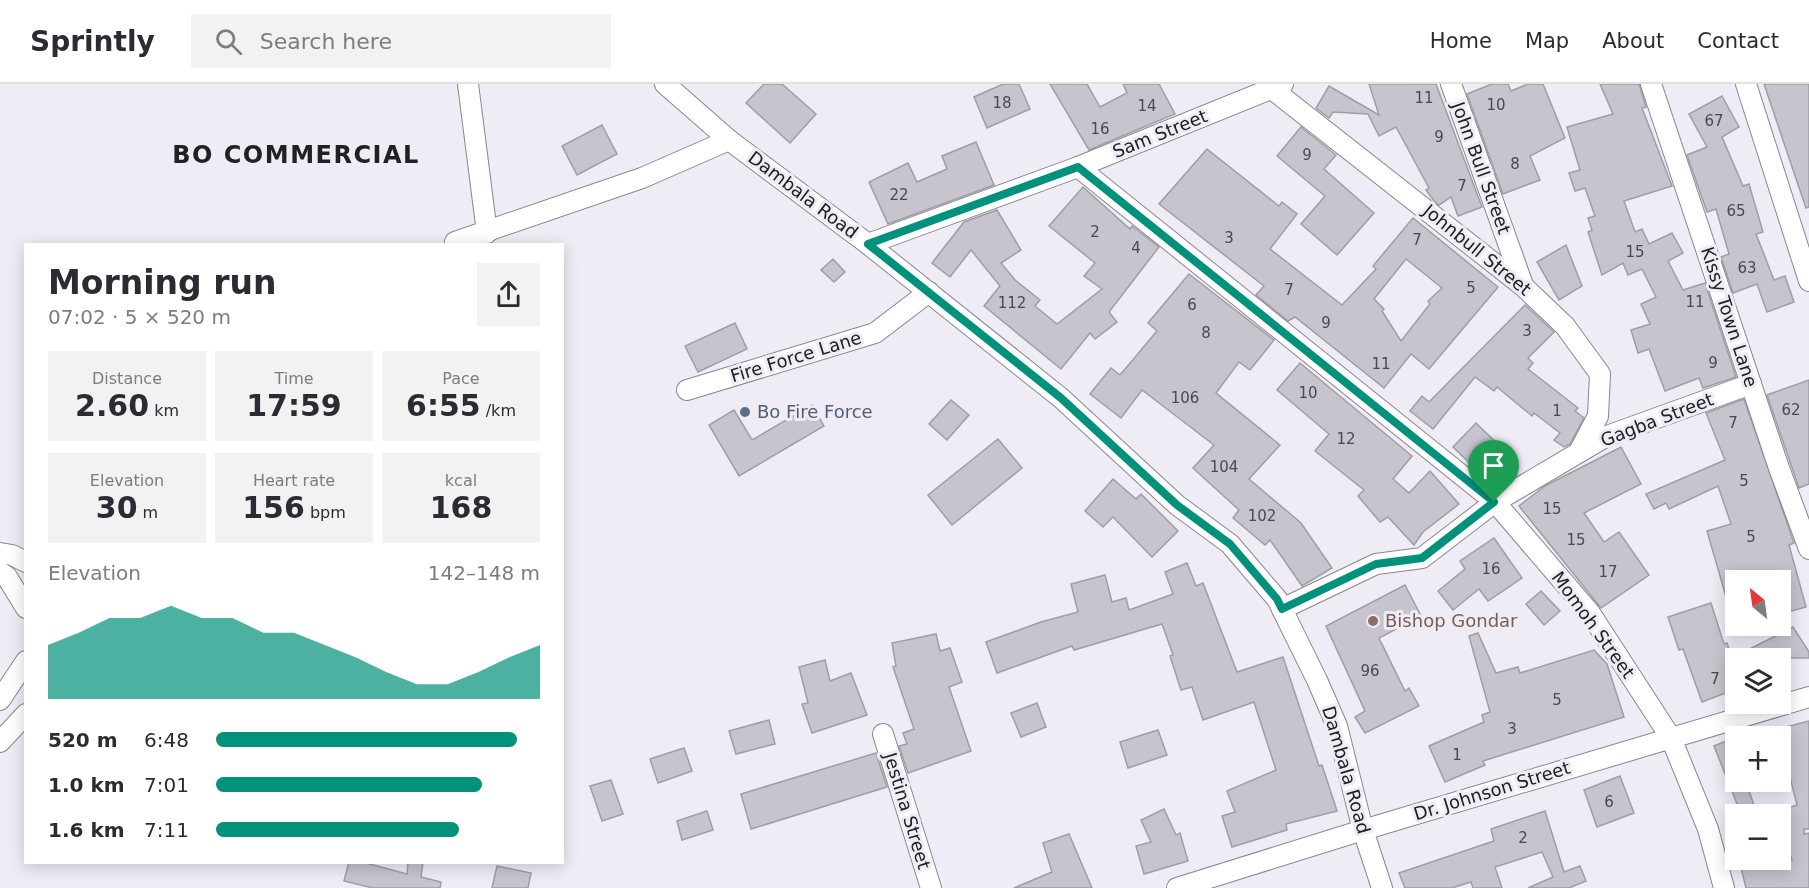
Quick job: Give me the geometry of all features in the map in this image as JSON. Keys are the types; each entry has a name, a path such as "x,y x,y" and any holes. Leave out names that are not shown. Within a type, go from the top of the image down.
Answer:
{"street":[{"path":"468,84 487,233"},
{"name":"Dambala Road","path":"665,84 729,140 868,244 1061,398 1177,505 1230,544 1277,599 1338,726 1363,830 1382,888"},
{"name":"John Bull Street","path":"1451,84 1523,286"},
{"name":"Kissy Town Lane","path":"1651,84 1751,384 1809,549"},
{"path":"1746,84 1809,281"},
{"name":"Johnbull Street","path":"1277,86 1523,286 1564,326 1600,374 1598,416 1577,455"},
{"name":"Sam Street","path":"868,244 1078,167 1277,86"},
{"path":"455,242 487,233 642,178 729,140"},
{"name":"Momoh Street","path":"1078,167 1494,502 1590,613 1671,738 1708,829 1724,888"},
{"name":"Fire Force Lane","path":"687,390 875,333 929,292"},
{"name":"Gagba Street","path":"1282,609 1376,564 1422,558 1494,502 1607,436 1751,384"},
{"path":"0,554 12,555 24,561"},
{"path":"0,572 7,577 24,605"},
{"path":"0,700 24,664"},
{"name":"Dr. Johnson Street","path":"1177,888 1809,697"},
{"path":"0,742 24,716"},
{"name":"Jestina Street","path":"884,734 931,888"}],"building":[{"path":"764,84 782,84 816,114 790,143 746,103"},
{"path":"1003,84 1019,84 1030,109 987,128 974,97"},
{"path":"1050,84 1087,84 1100,107 1127,93 1123,84 1159,84 1175,114 1089,150"},
{"path":"1369,84 1436,84 1482,207 1458,216 1451,197 1439,205 1434,201 1426,190 1429,188 1396,127 1379,136 1368,114 1333,112 1329,118 1316,108 1329,86 1379,115"},
{"path":"1492,84 1508,84 1511,91 1528,84 1543,84 1565,138 1530,156 1540,180 1503,194 1467,94"},
{"path":"1600,84 1639,84 1646,107 1642,108 1672,186 1624,201 1635,232 1642,229 1649,244 1672,233 1683,253 1668,261 1683,290 1705,283 1736,377 1703,388 1699,378 1665,391 1649,349 1638,353 1631,330 1650,324 1641,304 1656,297 1642,269 1628,275 1623,263 1602,275 1588,232 1592,230 1588,218 1595,216 1585,188 1575,191 1569,173 1580,170 1567,127 1613,114"},
{"path":"1764,84 1809,84 1809,207 1806,208"},
{"path":"1722,96 1739,127 1722,137 1743,186 1749,184 1763,232 1756,234 1774,280 1785,276 1794,302 1767,312 1757,284 1733,293 1721,257 1729,254 1716,209 1707,212 1687,155 1707,147 1689,114"},
{"path":"602,125 617,154 577,175 562,146"},
{"path":"1301,127 1336,155 1324,169 1374,213 1337,255 1301,224 1325,196 1277,156"},
{"path":"976,142 994,185 888,224 869,182 908,163 917,182 947,169 942,156"},
{"path":"1207,149 1279,206 1282,202 1297,214 1270,249 1342,305 1376,269 1373,266 1413,218 1498,287 1429,369 1411,354 1384,388 1295,317 1288,321 1256,295 1264,286 1159,204","holes":["1406,259 1442,288 1428,301 1430,304 1401,341 1382,311 1384,309 1374,299"]},
{"path":"1083,187 1130,229 1132,226 1159,247 1109,312 1117,322 1095,339 1090,333 1061,369 984,306 1000,286 971,250 950,277 932,263 964,222 997,210 1021,250 1001,263 1015,280 1040,300 1035,306 1057,324 1102,289 1084,276 1095,263 1049,226"},
{"path":"1566,245 1582,286 1559,300 1537,262"},
{"path":"833,259 845,272 834,282 821,270"},
{"path":"1189,274 1274,340 1250,370 1239,362 1216,393 1280,445 1249,479 1301,523 1332,568 1302,586 1270,540 1265,545 1233,518 1239,510 1193,468 1214,445 1142,390 1121,418 1090,394 1111,368 1120,375 1157,331 1148,323"},
{"path":"1525,305 1554,332 1528,358 1533,363 1528,369 1578,408 1575,411 1584,418 1570,444 1564,447 1554,440 1560,433 1534,413 1532,416 1497,387 1494,391 1475,377 1433,429 1410,411 1422,396 1429,402"},
{"path":"735,323 747,349 698,372 685,346"},
{"path":"1300,363 1412,456 1393,479 1409,493 1430,471 1459,504 1423,532 1414,545 1388,517 1380,522 1358,496 1364,490 1315,451 1329,434 1277,390"},
{"path":"1809,380 1809,484 1799,488 1767,395"},
{"path":"1744,399 1794,543 1789,545 1806,607 1791,611 1791,570 1725,570 1725,593 1707,531 1731,524 1718,486 1669,509 1666,503 1654,509 1646,494 1725,460 1706,413"},
{"path":"951,400 969,415 947,440 929,424"},
{"path":"812,405 824,426 739,476 709,425 734,410 752,440"},
{"path":"1476,423 1506,452 1483,476 1453,447"},
{"path":"998,439 1022,468 952,525 928,495"},
{"path":"1621,447 1641,484 1584,513 1604,542 1619,532 1649,575 1601,608 1519,506 1545,486"},
{"path":"1113,479 1136,499 1141,494 1178,531 1152,557 1113,517 1103,527 1085,511"},
{"path":"1494,538 1522,578 1488,601 1479,589 1453,610 1438,591 1465,569 1460,561"},
{"path":"1187,563 1196,586 1203,583 1237,672 1283,657 1319,766 1322,765 1337,811 1286,824 1287,830 1232,847 1222,816 1235,812 1227,791 1276,770 1254,702 1203,720 1192,687 1181,690 1170,656 1173,655 1162,624 1074,650 1072,646 997,673 986,642 1041,622 1078,612 1071,584 1105,575 1112,602 1126,598 1129,610 1173,594 1165,572"},
{"path":"1405,585 1421,616 1379,638 1405,691 1409,688 1419,706 1365,733 1355,717 1365,711 1326,626"},
{"path":"1541,591 1560,611 1544,625 1526,604"},
{"path":"1711,603 1724,644 1727,643 1729,648 1725,648 1725,693 1702,702 1683,649 1679,650 1668,617"},
{"path":"1793,627 1809,652 1809,658 1791,658 1791,648 1752,648 1775,636 1791,636"},
{"path":"1478,633 1496,673 1518,667 1520,673 1594,650 1607,664 1624,717 1483,761 1485,765 1445,782 1429,746 1484,722 1482,715 1490,712 1469,636"},
{"path":"936,634 940,651 950,648 962,682 949,687 971,751 908,773 899,746 907,744 903,733 914,729 893,667 896,666 892,643"},
{"path":"825,660 830,681 851,673 867,715 812,733 802,704 808,703 799,667"},
{"path":"1037,703 1046,727 1021,737 1011,713"},
{"path":"769,720 775,744 736,754 729,731"},
{"path":"1809,721 1809,829 1804,829 1804,834 1809,833 1809,888 1746,888 1742,870 1791,870 1791,807 1797,805 1791,781 1790,726"},
{"path":"1158,730 1167,755 1128,768 1120,742"},
{"path":"1725,742 1725,774 1714,746"},
{"path":"684,748 692,771 658,783 650,759"},
{"path":"876,753 887,787 751,829 741,794"},
{"path":"1620,776 1634,813 1597,827 1584,790"},
{"path":"611,780 623,814 602,821 590,786"},
{"path":"1732,792 1749,792 1754,804 1737,804"},
{"path":"1164,809 1176,835 1180,833 1188,861 1144,874 1136,846 1151,842 1141,820"},
{"path":"707,811 713,830 682,840 677,821"},
{"path":"1545,811 1564,872 1580,866 1586,881 1569,888 1528,888 1553,877 1542,852 1495,867 1502,888 1473,888 1471,882 1452,888 1405,888 1399,873 1494,841 1491,829"},
{"path":"1069,834 1092,888 1014,888 1052,872 1043,843"},
{"path":"348,864 370,864 407,874 408,864 423,864 421,877 441,882 440,888 373,888 344,881"},
{"path":"497,866 531,873 528,888 492,888"}],"place":[{"name":"Bo Fire Force","path":"745,412"},
{"name":"Bishop Gondar","path":"1373,621"}],"district":[{"name":"BO COMMERCIAL","path":"296,155"}],"route":[{"path":"1078,167 1494,502 1422,558 1376,564 1282,609 1277,599 1230,544 1177,505 1061,398 868,244 1078,167"}]}
